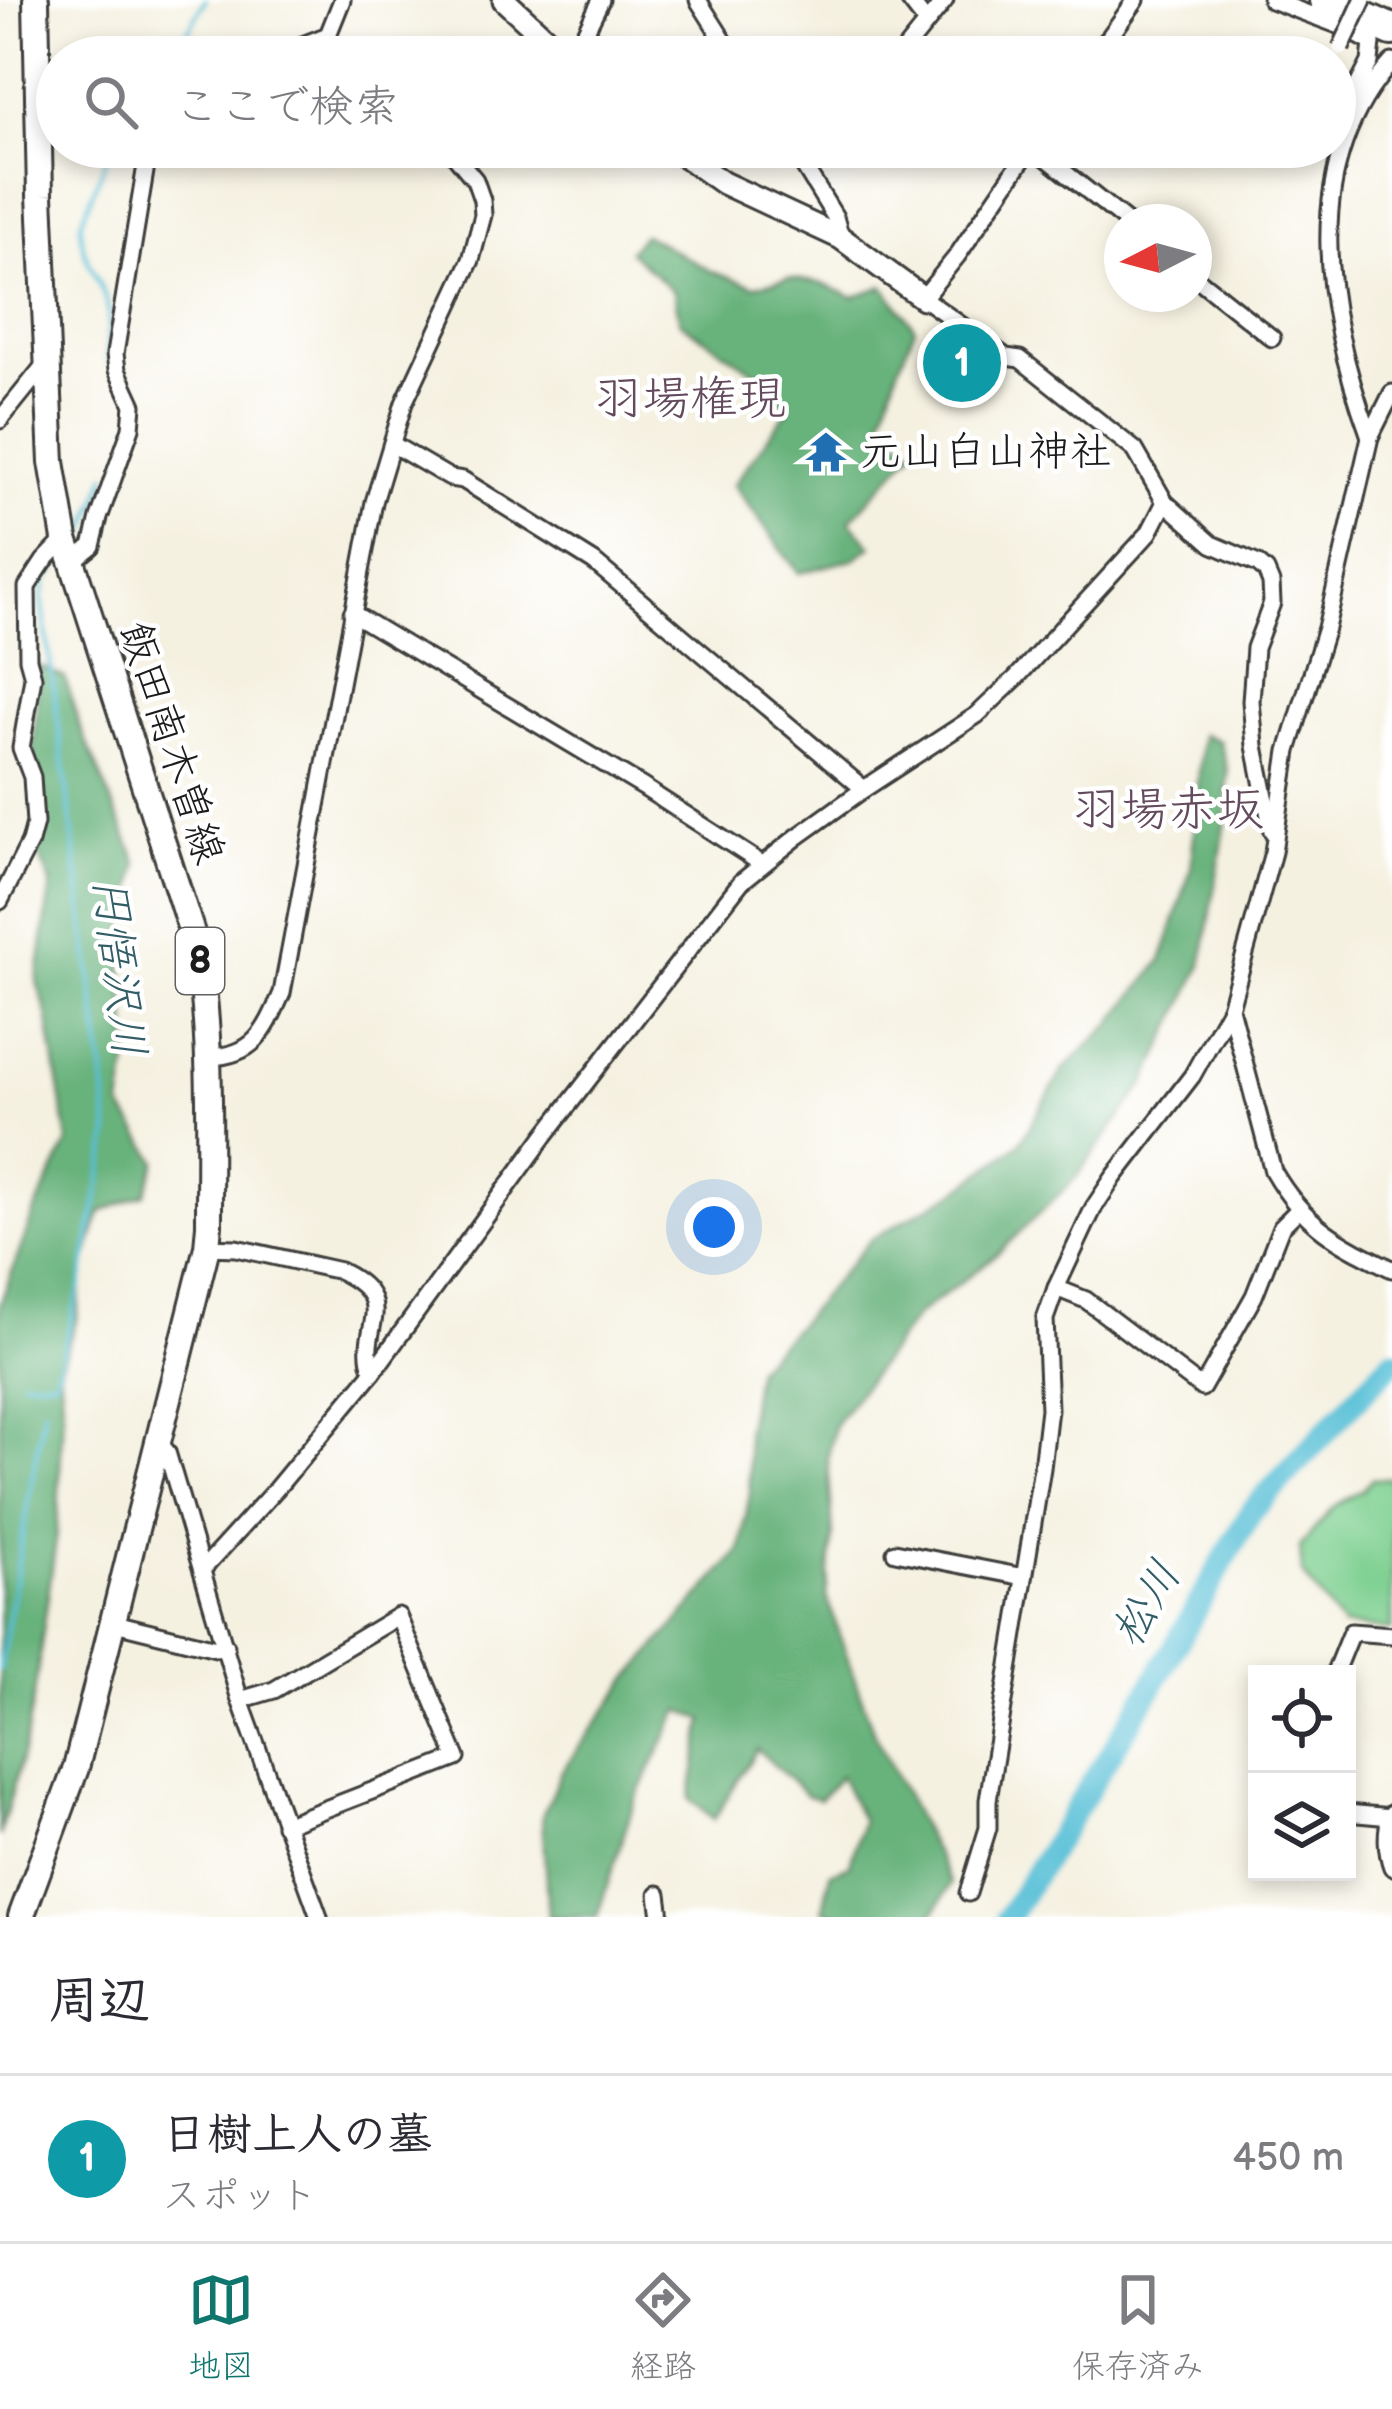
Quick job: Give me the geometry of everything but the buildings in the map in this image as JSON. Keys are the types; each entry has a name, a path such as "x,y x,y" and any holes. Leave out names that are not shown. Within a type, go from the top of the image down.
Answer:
{"highway":[{"path":"1324,0 1385,16"}],"main road":[{"name":"飯田南木曽線","path":"36,0 37,36"},
{"name":"飯田南木曽線","path":"21,1917 76,1768 207,1247 209,1057 199,955 68,550 52,462 39,168"}],"street":[{"path":"325,36 342,0"},
{"path":"504,0 546,36"},
{"path":"581,36 601,0"},
{"path":"698,0 721,36"},
{"path":"909,0 926,22"},
{"path":"918,36 945,0"},
{"path":"1110,36 1136,0"},
{"path":"1271,0 1372,43 1370,62 1356,89"},
{"path":"1346,36 1363,0"},
{"path":"1356,113 1392,62"},
{"path":"0,901 35,823 32,777 21,748 33,677 28,659 27,587 44,561 92,546 131,428 133,405 115,354 145,168"},
{"path":"209,1057 237,1052 265,1033 282,993 374,502 404,403 471,260 483,215 475,181 465,168"},
{"path":"702,168 723,183 841,238 1006,356 1020,359 1120,436 1141,459 1165,502 1212,544 1266,571 1272,603 1255,648 1251,700 1274,840"},
{"path":"805,168 836,217 841,238"},
{"path":"923,298 1018,168"},
{"path":"1059,168 1104,204"},
{"path":"1327,168 1324,186 1330,206 1336,321 1352,389 1370,437"},
{"path":"1330,206 1337,168"},
{"path":"1212,290 1272,338"},
{"path":"0,420 48,361"},
{"path":"968,1893 988,1828 988,1800 1049,1409 1046,1319 1094,1207 1192,1076 1230,1008 1273,852 1288,751 1326,628 1370,437 1392,393"},
{"path":"392,444 450,478 463,480 593,562 864,789"},
{"path":"203,1569 373,1372 547,1134 741,883 864,789 977,715 1149,533 1165,502"},
{"path":"352,614 643,787 762,864"},
{"path":"0,747 21,748"},
{"path":"1230,1008 1273,1171 1298,1210 1342,1244 1392,1269"},
{"path":"1056,1288 1086,1300 1202,1388 1254,1296 1281,1227 1298,1210"},
{"path":"207,1247 236,1248 354,1278 374,1305 368,1354 373,1372"},
{"path":"158,1440 167,1452 240,1700 320,1917"},
{"path":"895,1552 1024,1577"},
{"path":"240,1700 274,1690 398,1616 457,1758 284,1825"},
{"path":"111,1622 216,1648 226,1646"},
{"path":"1338,1665 1352,1632 1392,1635"},
{"path":"1356,1814 1391,1815 1388,1856 1392,1867"},
{"path":"658,1894 661,1917"}],"green space":[{"path":"644,234 713,272 755,286 789,278 820,283 853,297 884,286 915,328 881,424 914,450 850,521 872,546 854,559 799,573 733,485 788,410 761,376 680,322 674,292 629,251"},
{"path":"39,666 65,678 78,722 138,864 121,947 130,1051 121,1106 157,1161 145,1194 101,1212 83,1270 77,1319 59,1369 63,1411 57,1533 34,1695 0,1836 0,1304 33,1215 68,1142 47,1014 37,982 51,883 37,851 39,812 33,761"},
{"path":"1202,734 1220,741 1228,771 1226,821 1202,966 1145,1084 1075,1179 995,1256 916,1316 835,1424 828,1457 833,1536 826,1596 874,1733 951,1884 932,1917 840,1917 823,1910 830,1873 850,1865 862,1821 840,1776 820,1799 807,1796 757,1749 714,1819 690,1799 704,1720 680,1710 635,1800 597,1917 548,1917 542,1816 561,1772 628,1680 740,1550 750,1492 746,1430 756,1367 871,1239 957,1191 1019,1144 1064,1069 1111,1024 1162,960 1191,869"},
{"path":"1392,1478 1392,1630 1342,1626 1302,1573 1300,1547 1333,1507 1364,1489 1371,1479"}],"waterway":[{"name":"円悟沢川","path":"185,36 205,0"},
{"name":"円悟沢川","path":"103,168 81,222 81,234 107,304 109,362"},
{"name":"円悟沢川","path":"84,537 107,475"},
{"name":"円悟沢川","path":"23,1380 55,1380 81,1284 109,1137 42,598 46,580 60,562"},
{"name":"松川","path":"1008,1917 1149,1692 1251,1512 1392,1361"},
{"name":"円悟沢川","path":"0,1669 44,1408"}],"place":[{"name":"日樹上人の墓","path":"962,363"},
{"name":"元山白山神社","path":"826,452"}],"district":[{"name":"羽場権現","path":"690,399"},
{"name":"羽場赤坂","path":"1168,810"}]}
